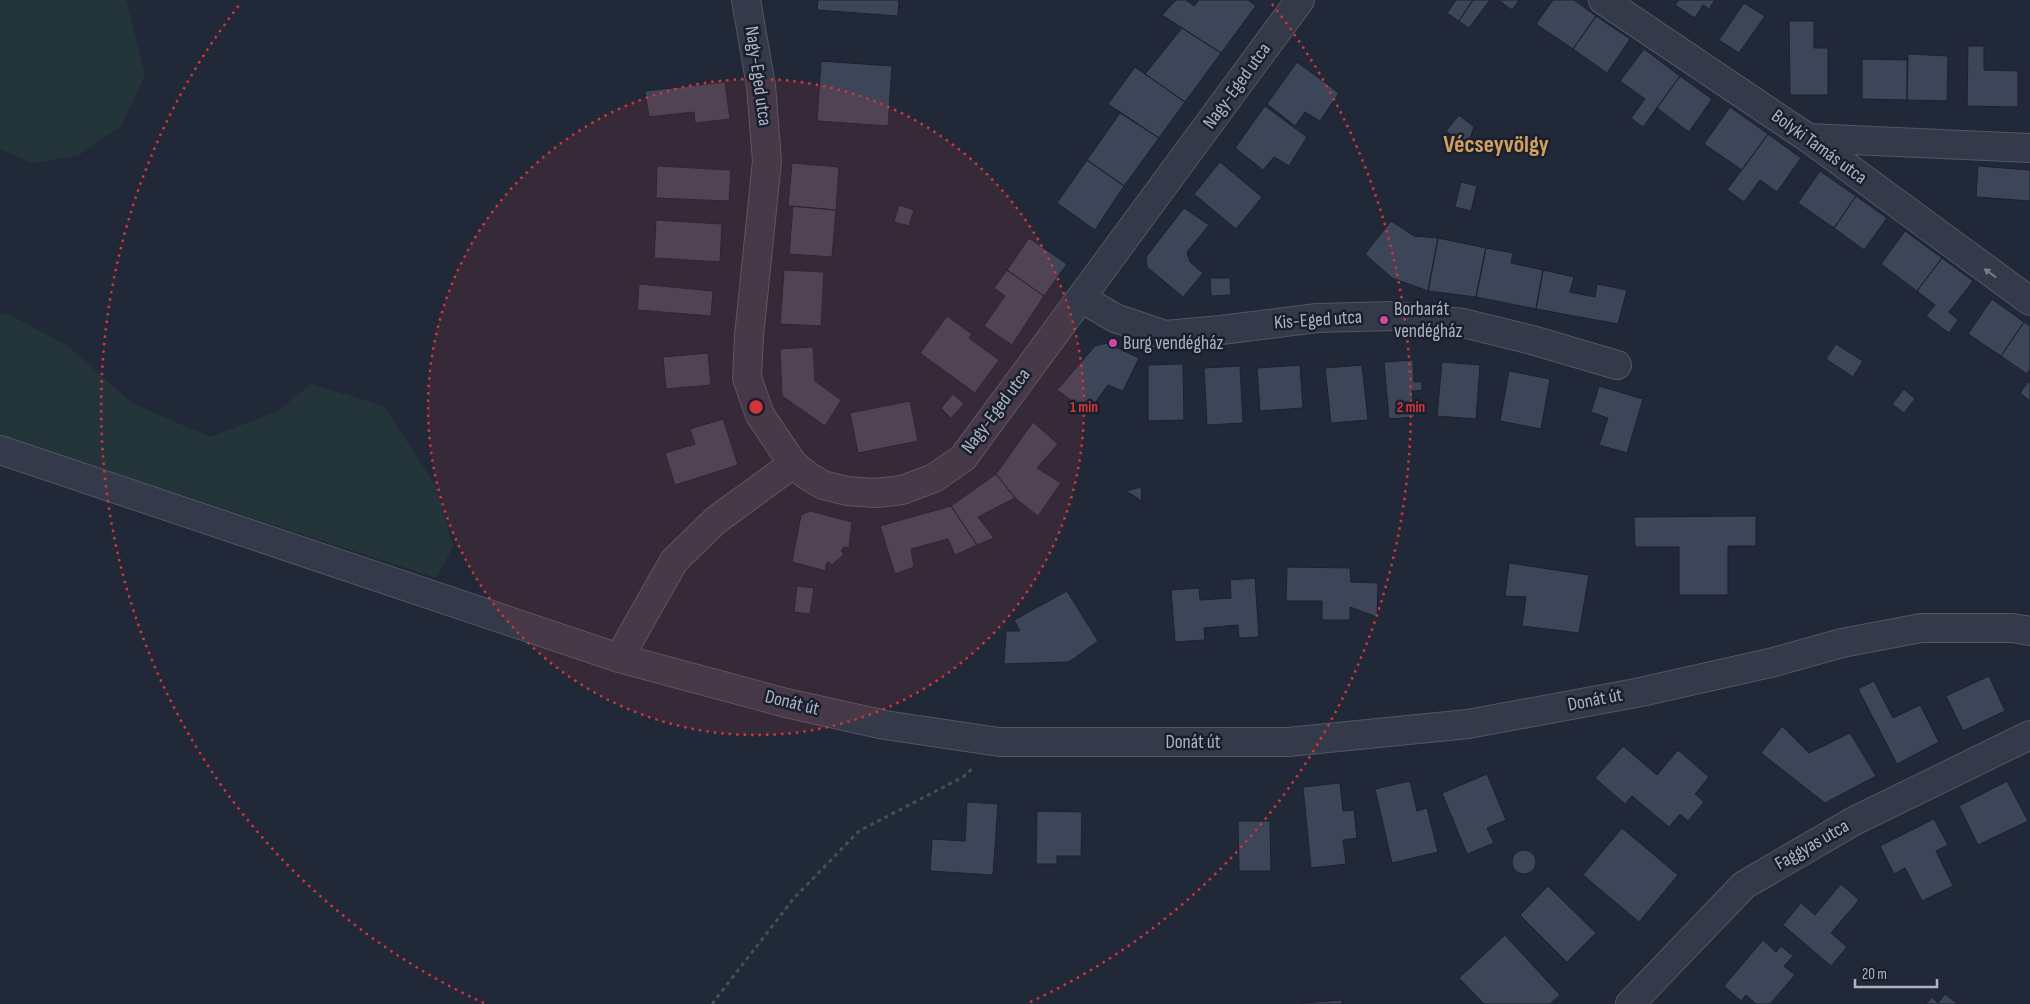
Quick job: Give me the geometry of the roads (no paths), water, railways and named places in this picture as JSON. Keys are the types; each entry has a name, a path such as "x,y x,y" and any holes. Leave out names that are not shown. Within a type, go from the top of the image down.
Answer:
{"street":[{"name":"Nagy-Eged utca","path":"746,0 761,86 767,161 749,336 748,378 760,416 793,464 823,485 846,491 876,492 902,490 934,478 962,458 1300,0"},
{"name":"Bolyki Tamás utca","path":"1603,0 1808,138 2030,301"},
{"path":"1808,138 2030,148"},
{"name":"Kis-Eged utca","path":"1080,298 1115,318 1165,335 1317,318 1393,316 1463,323 1532,340 1617,365"},
{"name":"Donát út","path":"0,450 619,658 786,703 885,725 999,742 1288,742 1468,724 1640,692 1774,662 1842,643 1921,628 2012,628 2030,631"},
{"path":"619,658 674,561 716,520 793,464"},
{"name":"Faggyas utca","path":"1630,1004 1744,885 1854,821 2030,735"}],"place":[{"name":"Borbarát vendégház","path":"1384,320"},
{"name":"Burg vendégház","path":"1113,343"}],"district":[{"name":"Vécseyvölgy","path":"1496,144"}]}
